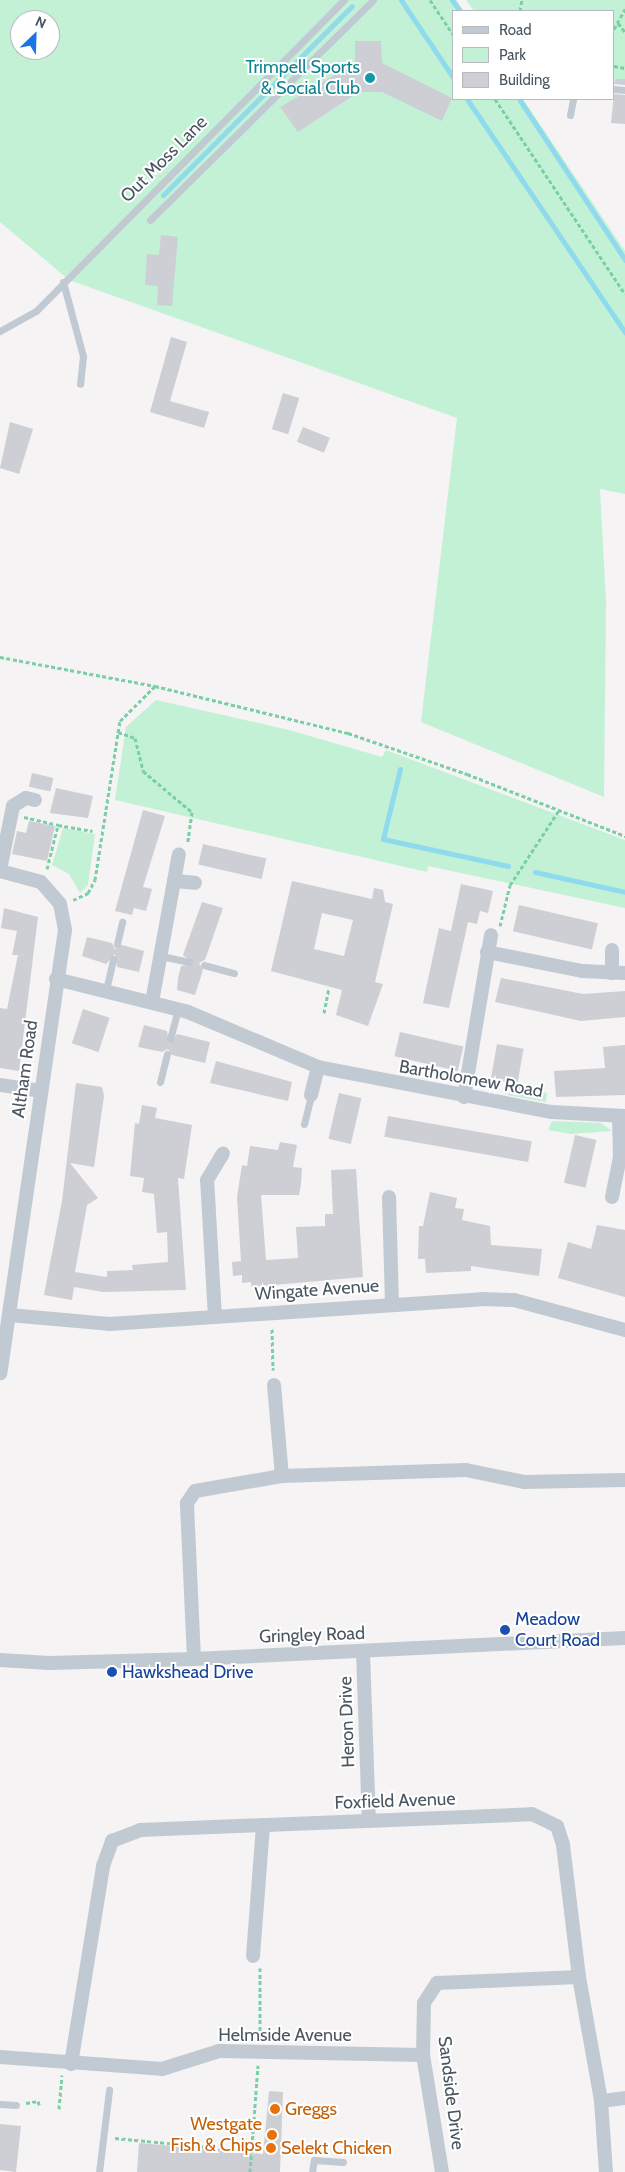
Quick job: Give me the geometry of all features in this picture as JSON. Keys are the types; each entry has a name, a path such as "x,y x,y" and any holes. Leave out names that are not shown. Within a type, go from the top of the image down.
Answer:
{"street":[{"path":"35,800 26,798 13,806 0,871 41,882 60,904"},
{"path":"152,1002 179,854"},
{"path":"174,881 195,884"},
{"name":"Altham Road","path":"0,1373 64,920 60,904"},
{"path":"464,1097 491,935"},
{"path":"487,952 618,973 612,950"},
{"name":"Bartholomew Road","path":"56,979 178,1009 318,1067 464,1097 552,1112 622,1116 620,1180 612,1197"},
{"path":"311,1095 318,1067"},
{"path":"0,1085 41,1091"},
{"path":"215,1317 207,1180 223,1153"},
{"path":"389,1197 392,1304"},
{"name":"Wingate Avenue","path":"9,1315 82,1324 215,1317 392,1304 514,1300 625,1330"},
{"path":"274,1386 282,1476"},
{"path":"194,1659 186,1503 195,1491 212,1485 282,1476 466,1470 524,1482 625,1480"},
{"name":"Gringley Road","path":"0,1660 48,1663 194,1659 625,1638"},
{"name":"Heron Drive","path":"363,1652 369,1821"},
{"name":"Foxfield Avenue","path":"67,2064 103,1866 112,1841 140,1830 532,1814 557,1826 563,1845 579,1977 601,2101 606,2172"},
{"path":"253,1956 263,1825"},
{"name":"Sandside Drive","path":"442,2172 423,2055 424,2003 437,1983 579,1977"},
{"name":"Helmside Avenue","path":"0,2057 67,2064 162,2069 219,2051 423,2055"},
{"path":"601,2101 625,2098"}],"lane":[{"name":"Out Moss Lane","path":"0,331 36,311 344,0"},
{"path":"150,220 374,0"},
{"path":"570,115 573,100"},
{"path":"63,282 84,356 80,384"},
{"path":"117,944 122,922"},
{"path":"161,956 189,962"},
{"path":"106,990 113,959"},
{"path":"204,965 234,973"},
{"path":"170,1039 178,1009"},
{"path":"160,1082 167,1054"},
{"path":"304,1124 311,1095"},
{"path":"99,2172 109,2090"},
{"path":"0,2104 16,2105"},
{"path":"312,2172 314,2160 343,2162"}],"path":[{"path":"430,0 452,33"},
{"path":"615,27 625,8"},
{"path":"618,22 625,32"},
{"path":"497,100 625,294"},
{"path":"0,657 154,686 348,733 625,836"},
{"path":"60,904 88,893 95,880 120,721 154,686"},
{"path":"118,732 135,738 143,771 192,812 187,846 179,854"},
{"path":"491,935 502,924 510,884 559,810"},
{"path":"19,814 58,825 92,831"},
{"path":"45,874 58,825"},
{"path":"324,1013 329,987"},
{"path":"271,1313 274,1386"},
{"path":"58,2109 67,2064"},
{"path":"103,2137 251,2151"}],"green space":[{"path":"0,0 456,0 463,10 452,10 452,100 524,100 625,251 625,494 600,489 606,602 604,797 421,722 457,418 69,280 0,222"},
{"path":"466,0 625,0 625,80 615,79 615,10 473,10"},
{"path":"156,700 289,730 382,757 386,750 625,840 625,908 428,866 427,872 115,800 126,727"},
{"path":"63,828 95,834 88,885 80,893 69,874 52,865"},
{"path":"515,1087 547,1093 546,1102 507,1095"},
{"path":"552,1121 601,1123 612,1131 571,1134 548,1130"}],"building":[{"name":"Trimpell Sports & Social Club","path":"355,41 381,41 382,63 452,98 442,121 382,92 359,92 298,132 280,107 355,63"},
{"path":"615,79 625,79 625,85 615,84"},
{"path":"615,94 625,95 625,124 611,123"},
{"path":"161,235 178,237 172,306 157,305 158,286 145,285 147,254 159,255"},
{"path":"171,337 187,342 170,401 209,412 204,428 150,412"},
{"path":"283,393 299,398 288,434 272,429"},
{"path":"10,422 33,429 19,474 0,468"},
{"path":"303,427 330,438 324,453 297,442"},
{"path":"32,773 53,778 50,792 29,787"},
{"path":"56,788 93,796 88,818 50,813"},
{"path":"143,810 165,816 143,887 152,889 146,911 134,908 132,915 115,911"},
{"path":"29,821 55,826 47,861 12,854 17,831 26,833"},
{"path":"203,844 266,859 262,879 198,864"},
{"path":"292,881 372,899 374,888 383,890 385,902 393,904 375,982 383,984 368,1026 336,1015 342,990 271,971","holes":["322,913 353,920 344,956 314,949"]},
{"path":"461,884 493,891 488,913 480,911 477,924 468,922 449,1008 423,1003 439,928 451,931"},
{"path":"202,902 223,908 205,960 199,963 203,970 195,995 177,990 181,966 194,964 183,955"},
{"path":"519,905 598,923 592,950 513,931"},
{"path":"4,908 38,917 19,1071 0,1068 0,1008 7,1009 18,955 12,955 17,931 1,928"},
{"path":"87,937 112,943 115,949 122,945 144,951 139,972 117,967 115,954 106,964 82,956"},
{"path":"501,978 583,994 625,991 625,1017 581,1021 495,1002"},
{"path":"83,1009 110,1018 99,1052 72,1043"},
{"path":"144,1025 167,1031 169,1044 177,1034 210,1042 205,1063 172,1055 168,1049 162,1052 138,1047"},
{"path":"400,1032 463,1047 458,1071 394,1056"},
{"path":"497,1044 524,1049 517,1084 491,1079"},
{"path":"625,1045 625,1095 556,1097 554,1071 605,1068 603,1047"},
{"path":"216,1061 292,1082 288,1101 210,1083"},
{"path":"76,1083 102,1087 104,1096 94,1167 70,1163 98,1198 87,1205 75,1272 107,1277 107,1271 133,1270 132,1265 168,1262 167,1232 157,1233 154,1194 142,1192 144,1178 130,1176 135,1123 139,1124 142,1105 157,1108 155,1118 192,1125 184,1179 178,1178 186,1290 103,1292 74,1287 72,1300 44,1295 62,1201"},
{"path":"339,1093 361,1098 351,1144 328,1139"},
{"path":"388,1116 532,1141 528,1162 384,1137"},
{"path":"575,1135 596,1140 585,1188 564,1183"},
{"path":"280,1142 297,1145 293,1167 302,1168 301,1184 299,1195 261,1195 266,1260 298,1258 296,1227 325,1226 325,1214 333,1214 331,1170 356,1169 363,1277 251,1287 251,1282 242,1283 242,1275 233,1276 232,1262 241,1261 237,1197 242,1165 247,1166 250,1146 278,1150"},
{"path":"430,1192 457,1198 455,1208 464,1209 462,1220 490,1226 491,1245 542,1249 539,1276 471,1266 471,1271 426,1273 425,1259 418,1259 419,1226 423,1226"},
{"path":"597,1225 625,1230 625,1297 558,1278 568,1242 591,1249"},
{"path":"269,2091 283,2092 280,2172 137,2172 139,2143 263,2154"},
{"path":"0,2124 21,2126 16,2172 0,2170"}],"waterway":[{"path":"401,0 452,76"},
{"path":"452,0 459,10"},
{"path":"163,195 352,6"},
{"path":"468,100 625,332"},
{"path":"520,100 625,260"},
{"path":"400,769 383,839 508,866"},
{"path":"535,872 625,892"}],"place":[{"name":"Trimpell Sports & Social Club","path":"370,78"},
{"name":"Meadow Court Road","path":"505,1630"},
{"name":"Hawkshead Drive","path":"112,1672"},
{"name":"Greggs","path":"275,2109"},
{"name":"Westgate Fish & Chips","path":"272,2135"},
{"name":"Selekt Chicken","path":"271,2148"}]}
